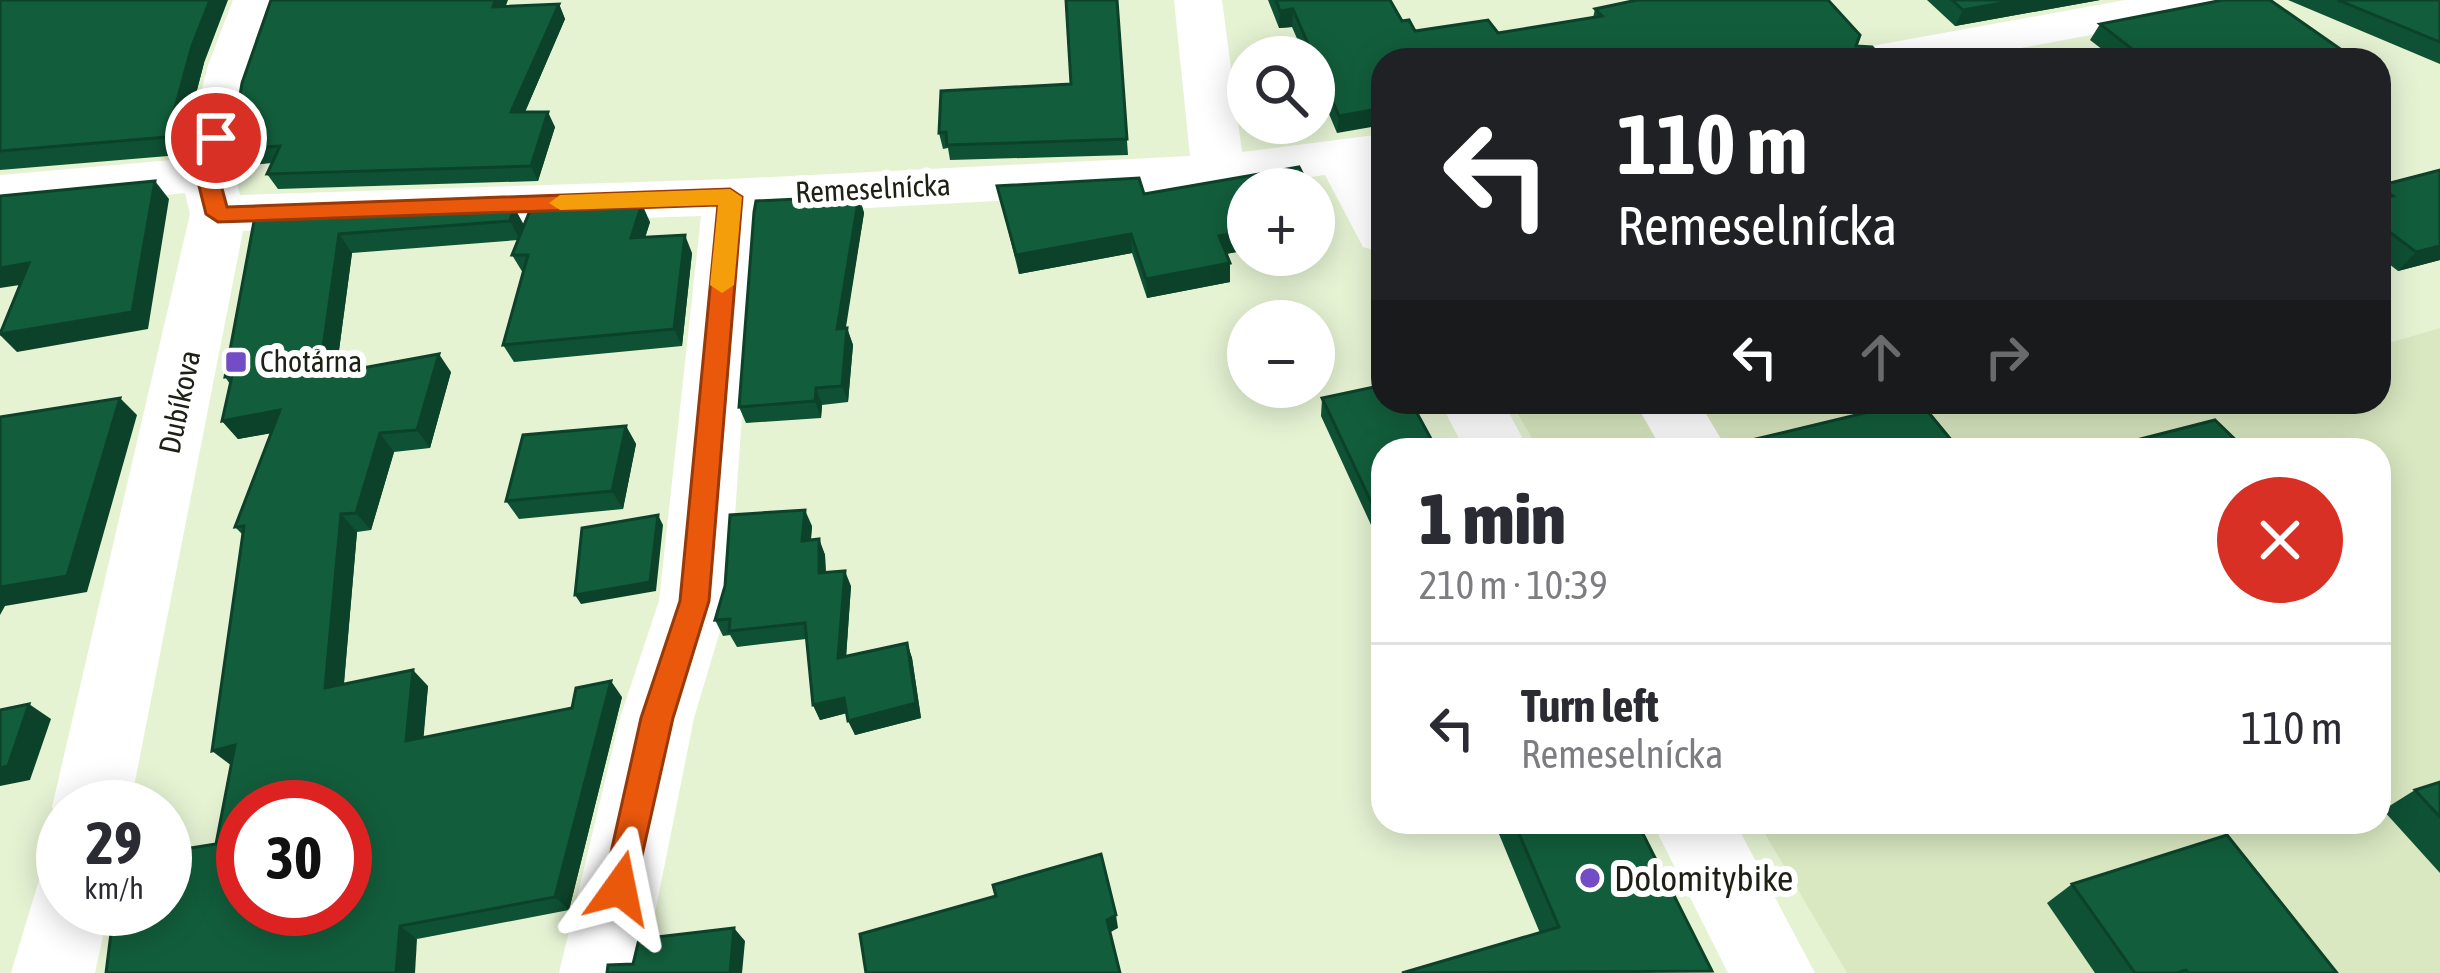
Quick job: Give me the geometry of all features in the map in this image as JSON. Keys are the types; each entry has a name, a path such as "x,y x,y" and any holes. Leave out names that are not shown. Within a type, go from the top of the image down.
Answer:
{"street":[{"name":"Dubíkova","path":"96,780 212,194 232,65 257,0"},
{"path":"1198,0 1218,172"},
{"path":"1941,48 2203,0"},
{"path":"1363,154 1371,186"},
{"name":"Remeselnícka","path":"212,194 730,197 1218,172 1363,154"},
{"path":"0,194 212,194"},
{"path":"601,973 657,718 694,601 730,197"},
{"path":"1698,834 1773,973"},
{"path":"53,973 62,936"}],"shaded area":[{"path":"2440,328 2440,973 1847,973 1765,834 2391,834 2391,438 1532,438 1518,414 2391,414 2391,342"}],"building":[{"path":"0,0 210,0 167,137 0,151"},
{"path":"271,0 495,0 493,7 559,4 511,112 548,112 531,166 267,174 280,146 231,150 242,83"},
{"path":"1066,0 1117,0 1127,139 947,145 946,132 939,133 941,91 1071,84"},
{"path":"1276,0 1390,0 1402,21 1409,20 1415,31 1488,20 1498,33 1602,16 1595,9 1637,0 1828,0 1860,35 1856,46 1873,48 1371,48 1371,110 1339,116 1335,36 1305,36 1293,9 1280,11"},
{"path":"1952,0 2018,0 1963,10"},
{"path":"2223,0 2270,0 2339,48 2131,48 2100,24"},
{"path":"2338,0 2440,0 2440,42"},
{"path":"2440,170 2440,246 2416,252 2391,233 2391,183"},
{"path":"1139,178 1144,194 1227,180 1227,235 1219,236 1227,264 1146,279 1131,234 1016,255 997,186"},
{"path":"155,181 132,312 0,334 29,263 0,268 0,196"},
{"path":"859,196 837,329 847,328 842,386 816,388 815,401 739,407 756,201"},
{"path":"642,204 631,238 685,235 674,329 503,345 528,255 512,255 531,208"},
{"path":"514,207 510,221 339,234 319,376 439,354 417,430 380,433 356,513 341,514 325,688 413,670 406,741 572,708 576,688 611,681 555,897 400,926 396,973 106,973 111,936 192,936 192,848 216,844 216,936 372,936 372,780 228,780 235,745 212,751 244,526 235,527 280,410 222,421 232,376 225,377 255,216"},
{"path":"1371,388 1371,414 1418,414 1430,438 1371,438 1371,502 1327,408 1335,408 1335,395"},
{"path":"120,398 67,576 0,587 0,417"},
{"path":"1860,414 1930,414 1950,438 1760,438"},
{"path":"2215,420 2234,438 2144,438"},
{"path":"626,426 612,491 506,501 523,435"},
{"path":"805,510 802,541 819,539 819,573 845,571 838,658 907,643 916,703 848,721 844,698 813,705 805,623 729,631 730,619 715,620 725,586 730,515"},
{"path":"658,515 650,582 575,595 582,528"},
{"path":"29,704 8,766 0,768 0,710"},
{"path":"2440,782 2440,817 2415,790"},
{"path":"1519,834 1643,834 1712,971 1402,973 1559,927"},
{"path":"2227,835 2337,973 2135,973 2072,884"},
{"path":"1101,854 1116,915 1107,920 1120,973 866,973 860,934 996,896 993,885"},
{"path":"734,928 730,973 607,973 608,965 633,964 639,939"}],"slow traffic":[{"path":"560,203 730,197 722,285"}],"place":[{"name":"Chotárna","path":"236,362"},
{"name":"Dolomitybike","path":"1590,878"}],"route":[{"path":"216,138 207,174 218,214 730,197 694,601 657,718 620,888"}]}
